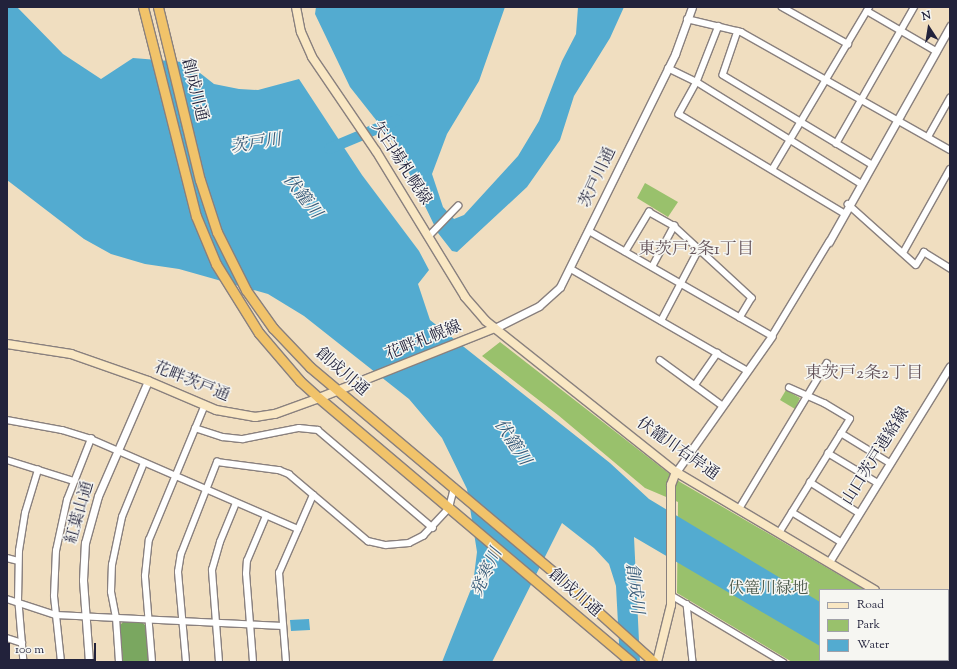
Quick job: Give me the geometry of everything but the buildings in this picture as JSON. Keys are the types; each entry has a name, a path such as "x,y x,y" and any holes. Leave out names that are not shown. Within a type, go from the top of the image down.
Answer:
{"highway":[{"name":"創成川通","path":"142,7 196,216 216,264 259,333 300,381 319,398 631,662"},
{"name":"創成川通","path":"158,7 200,180 218,232 246,290 273,328 310,367 554,573 654,662"}],"main road":[{"name":"矢臼場札幌線","path":"296,7 301,32 312,57 432,234 465,297 495,328"},
{"name":"花畔札幌線","path":"363,381 495,328"},
{"name":"伏籠川右岸通","path":"495,328 676,472 873,589"},
{"name":"花畔茨戸通","path":"7,344 71,354 148,381 205,405 235,415 256,417 275,414 363,381"},
{"path":"657,662 667,625 671,595 671,485 676,472"}],"street":[{"name":"茨戸川通","path":"495,328 549,300 571,269 668,68 692,7"},
{"path":"782,7 848,44"},
{"path":"836,144 914,7"},
{"path":"772,170 868,9 936,51"},
{"path":"687,19 738,31 950,150"},
{"path":"718,26 697,82 679,114 844,213"},
{"path":"676,472 772,336 829,242 848,204 950,26"},
{"path":"738,31 723,75 871,164"},
{"path":"668,68 697,82 860,183"},
{"path":"928,137 950,98"},
{"path":"902,253 950,169"},
{"path":"848,204 916,265 924,252 950,268"},
{"path":"432,234 458,206"},
{"path":"625,252 649,212 674,226 752,298 740,318"},
{"path":"652,267 674,226"},
{"path":"589,231 772,336"},
{"path":"661,321 699,249"},
{"path":"571,269 748,371"},
{"path":"695,385 717,353"},
{"path":"660,360 723,406"},
{"path":"739,509 826,363"},
{"name":"山口茨戸連絡線","path":"829,562 950,366"},
{"name":"紅葉山通","path":"89,662 83,580 85,543 98,496 148,381"},
{"path":"779,533 850,419 825,404 806,397 789,388"},
{"path":"152,662 145,561 149,540 174,476 205,405"},
{"path":"7,420 62,430 91,439 117,452 298,529"},
{"path":"195,428 223,437 243,439 299,428 318,430 433,528"},
{"path":"841,433 890,463"},
{"path":"61,662 54,581 56,551 67,500 91,439"},
{"path":"828,453 878,483"},
{"path":"7,460 74,481"},
{"path":"186,662 181,621 178,572 180,554 217,462 278,470 289,474 368,541 386,545 409,543 433,528 449,508 455,489"},
{"path":"119,662 116,618 111,592 116,543 122,517 144,463"},
{"path":"24,662 19,602 18,561 25,513 38,470"},
{"path":"810,482 859,513"},
{"path":"286,662 279,572 313,495"},
{"path":"219,662 212,570 217,548 236,503"},
{"path":"792,512 841,542"},
{"path":"253,662 246,587 247,561 266,516"},
{"path":"7,558 18,561"},
{"path":"671,595 783,662"},
{"path":"7,599 56,615 283,626"},
{"path":"687,604 693,662"},
{"path":"7,638 22,643"}],"green space":[{"path":"645,183 678,202 668,217 637,198"},
{"name":"伏篭川緑地","path":"500,342 680,482 863,589 819,589 819,661 949,661 949,650 950,662 792,662 677,593 678,502 645,488 558,415 482,356"},
{"path":"786,390 800,398 795,409 780,400"},
{"path":"123,622 143,623 146,626 149,662 123,662 120,625"}],"water":[{"path":"7,7 17,7 63,54 101,79 133,58 182,62 188,74 200,73 214,84 239,89 258,90 299,79 362,175 419,251 429,270 418,284 430,320 610,463 649,499 819,601 819,645 634,537 640,662 620,662 616,586 609,564 594,548 562,523 492,662 442,662 473,584 477,552 467,489 442,438 409,399 304,316 268,294 179,269 145,264 111,254 84,239 7,180"},
{"path":"316,7 505,7 479,81 447,134 432,174 443,207 454,219 464,215 518,156 539,121 562,61 576,34 578,7 624,7 610,38 574,96 560,140 527,187 457,252 452,251 438,233 395,144 350,87 315,14"},
{"path":"309,619 310,630 291,631 290,620"},
{"path":"845,661 922,662 847,662"}],"waterway":[{"name":"茨戸川","path":"329,148 396,120"}],"district":[{"name":"東茨戸2条1丁目","path":"696,251"},
{"name":"東茨戸2条2丁目","path":"864,375"}],"water label":[{"name":"伏籠川","path":"301,197"},
{"name":"伏籠川","path":"511,443"},
{"name":"発寒川","path":"488,573"},
{"name":"創成川","path":"633,589"}]}
